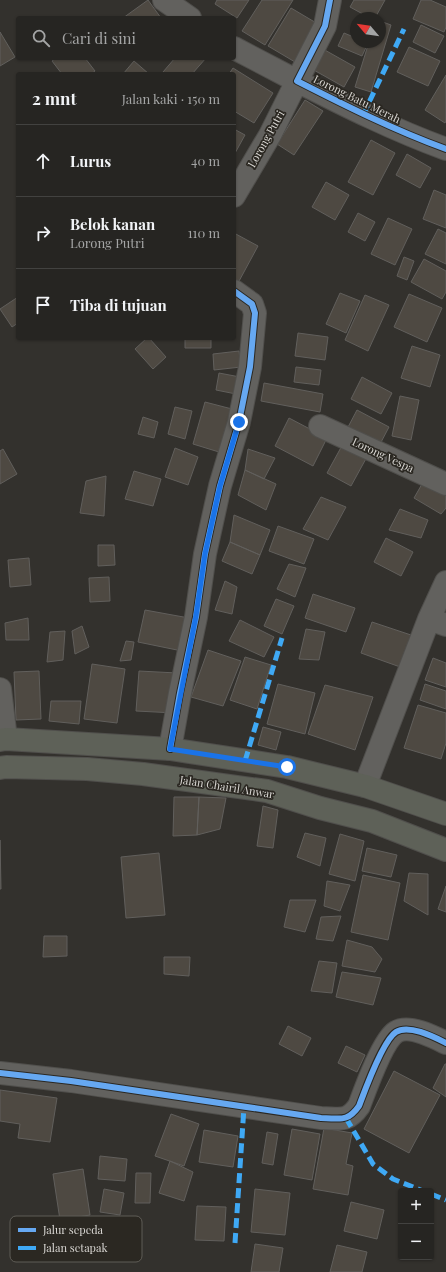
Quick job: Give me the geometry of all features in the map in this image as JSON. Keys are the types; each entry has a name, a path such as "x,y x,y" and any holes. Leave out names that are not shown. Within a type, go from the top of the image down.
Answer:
{"main road":[{"path":"3,739 170,749 287,767 365,786 446,814"},
{"name":"Jalan Chairil Anwar","path":"0,768 87,768 267,791 320,808 372,822 446,850"}],"street":[{"path":"164,0 187,16"},
{"name":"Lorong Batu Merah","path":"297,81 325,26 330,0"},
{"name":"Lorong Batu Merah","path":"236,49 363,115 446,149"},
{"name":"Lorong Putri","path":"236,193 270,135 297,81"},
{"path":"170,749 196,616 205,554 220,486 239,422 250,367 255,313 252,304 236,292"},
{"name":"Lorong Vespa","path":"320,426 446,484"},
{"path":"365,786 437,622 446,582"},
{"path":"0,689 3,739"},
{"path":"0,1073 79,1082 321,1118 346,1118 353,1114 359,1106 387,1042 397,1031 408,1030 420,1032 446,1043"}],"building":[{"path":"148,0 160,16 126,16"},
{"path":"217,0 249,0 237,18 215,4"},
{"path":"262,0 293,0 265,45 242,31"},
{"path":"354,0 385,0 378,12 359,12 350,7"},
{"path":"421,0 430,0 446,7 446,27 444,32 413,19"},
{"path":"291,8 318,24 295,62 268,46"},
{"path":"386,23 391,25 386,42"},
{"path":"421,25 444,36 435,53 413,42"},
{"path":"0,32 15,57 0,66"},
{"path":"344,33 350,36 350,48 366,48 362,56 338,46"},
{"path":"409,47 440,61 428,86 397,72"},
{"path":"367,48 384,48 371,92 355,87"},
{"path":"323,49 355,67 344,87 312,69"},
{"path":"87,60 95,71 60,72 52,61"},
{"path":"173,60 204,60 194,72 163,72"},
{"path":"134,61 147,72 125,72"},
{"path":"233,68 273,93 254,123 236,112 236,72 230,72"},
{"path":"446,75 446,121 445,123 425,110"},
{"path":"305,100 323,111 294,155 277,144"},
{"path":"236,130 245,135 236,151"},
{"path":"371,140 395,153 373,195 348,182"},
{"path":"407,154 431,168 420,188 396,175"},
{"path":"326,182 349,195 335,220 312,207"},
{"path":"434,190 446,195 446,228 423,219"},
{"path":"358,213 375,222 365,241 348,232"},
{"path":"388,218 412,229 395,265 371,254"},
{"path":"438,229 446,233 446,264 425,254"},
{"path":"236,234 258,246 238,283 236,282"},
{"path":"404,257 414,261 407,280 397,276"},
{"path":"424,259 446,271 446,292 442,299 411,282"},
{"path":"340,293 360,301 346,333 326,324"},
{"path":"409,294 442,308 427,342 394,327"},
{"path":"365,295 389,305 368,351 345,340"},
{"path":"16,298 16,324 12,327 0,309"},
{"path":"298,333 328,337 325,360 295,356"},
{"path":"145,340 151,340 166,357 153,369 135,349"},
{"path":"185,340 211,340 211,348 185,348"},
{"path":"412,346 440,355 430,387 401,378"},
{"path":"239,351 241,367 214,370 213,354"},
{"path":"296,367 321,370 319,385 294,382"},
{"path":"219,373 240,377 236,394 216,390"},
{"path":"362,377 392,393 381,414 351,399"},
{"path":"264,383 323,394 320,412 261,401"},
{"path":"400,396 419,400 411,440 392,436"},
{"path":"205,402 232,409 219,452 193,444"},
{"path":"175,407 192,411 185,439 168,434"},
{"path":"357,410 389,427 379,446 347,429"},
{"path":"143,417 158,422 154,438 138,434"},
{"path":"289,418 327,438 313,466 275,446"},
{"path":"344,442 368,455 351,486 327,473"},
{"path":"175,448 198,457 188,485 165,477"},
{"path":"3,449 17,474 0,484 0,451"},
{"path":"248,449 275,458 264,479 245,470"},
{"path":"245,470 276,484 266,510 238,495"},
{"path":"134,471 161,479 153,506 125,499"},
{"path":"106,476 104,516 80,513 86,481"},
{"path":"426,477 446,489 446,508 441,514 414,498"},
{"path":"321,497 346,507 328,540 303,529"},
{"path":"400,509 428,520 421,538 389,530"},
{"path":"234,515 270,530 260,555 230,542"},
{"path":"278,526 314,539 304,564 269,551"},
{"path":"386,538 413,552 401,576 374,562"},
{"path":"230,542 260,555 252,574 222,561"},
{"path":"98,545 114,545 115,565 98,566"},
{"path":"29,558 31,585 10,587 8,560"},
{"path":"289,564 306,568 295,597 277,589"},
{"path":"109,577 110,601 90,602 89,578"},
{"path":"225,581 237,587 232,614 215,610"},
{"path":"313,594 355,608 346,632 305,618"},
{"path":"276,599 294,606 282,634 264,626"},
{"path":"145,610 189,618 182,651 138,642"},
{"path":"28,618 29,640 6,640 5,623"},
{"path":"240,620 274,637 264,657 229,641"},
{"path":"372,622 414,636 403,668 361,653"},
{"path":"82,626 89,647 75,654 72,631"},
{"path":"306,629 325,632 319,660 299,659"},
{"path":"65,631 63,660 47,662 50,632"},
{"path":"126,641 134,642 131,660 120,661"},
{"path":"208,650 241,661 223,706 191,697"},
{"path":"245,657 271,665 257,709 230,700"},
{"path":"433,658 446,663 446,687 425,680"},
{"path":"92,664 125,669 117,723 84,719"},
{"path":"39,671 41,719 16,720 14,672"},
{"path":"139,671 177,673 175,713 136,711"},
{"path":"278,684 315,693 305,734 267,724"},
{"path":"425,684 446,691 446,709 420,700"},
{"path":"325,685 373,697 355,750 308,734"},
{"path":"51,701 81,701 79,724 49,721"},
{"path":"418,705 446,713 446,743 441,759 404,748"},
{"path":"263,727 281,732 276,750 258,745"},
{"path":"174,797 199,797 197,835 173,836"},
{"path":"199,797 226,798 220,829 197,835"},
{"path":"263,806 278,810 273,848 257,846"},
{"path":"305,833 326,838 320,866 297,857"},
{"path":"340,834 364,841 355,881 329,874"},
{"path":"0,840 1,889 0,889"},
{"path":"367,848 397,855 391,877 362,871"},
{"path":"159,853 165,915 126,918 121,857"},
{"path":"409,873 428,874 428,915 404,901"},
{"path":"363,875 400,883 388,940 351,932"},
{"path":"327,881 350,885 340,911 324,906"},
{"path":"446,886 446,912 438,909"},
{"path":"290,900 316,900 305,932 284,927"},
{"path":"341,916 333,941 316,939 321,917"},
{"path":"44,936 67,936 67,956 43,957"},
{"path":"347,940 372,947 382,959 375,972 342,966"},
{"path":"164,957 190,957 189,976 164,974"},
{"path":"319,961 337,963 332,993 311,991"},
{"path":"342,972 381,978 373,1005 336,997"},
{"path":"288,1026 311,1038 302,1056 279,1044"},
{"path":"346,1046 365,1055 357,1072 338,1063"},
{"path":"446,1064 446,1097 433,1088"},
{"path":"394,1071 440,1095 409,1153 364,1129"},
{"path":"0,1090 57,1098 50,1142 18,1138 20,1124 0,1121"},
{"path":"171,1114 199,1124 184,1166 155,1156"},
{"path":"324,1128 352,1133 346,1164 353,1166 348,1195 313,1189"},
{"path":"292,1129 320,1134 312,1180 284,1175"},
{"path":"204,1130 238,1136 233,1167 199,1162"},
{"path":"267,1132 278,1134 273,1165 262,1163"},
{"path":"100,1156 127,1159 125,1181 98,1179"},
{"path":"170,1161 193,1172 184,1201 159,1193"},
{"path":"83,1169 90,1215 59,1216 53,1174"},
{"path":"136,1173 151,1173 150,1203 135,1203"},
{"path":"104,1189 124,1193 120,1215 100,1212"},
{"path":"255,1189 290,1193 285,1235 251,1232"},
{"path":"351,1202 384,1210 377,1239 344,1231"},
{"path":"197,1206 226,1207 224,1241 195,1240"},
{"path":"255,1244 283,1248 279,1272 251,1272"},
{"path":"337,1245 367,1252 362,1272 330,1272"}],"marked path":[{"path":"363,115 404,29"},
{"path":"245,761 282,638"},
{"path":"235,1243 244,1107"},
{"path":"346,1118 373,1164 393,1179 416,1188"},
{"path":"434,1195 446,1200"}],"cycle path":[{"path":"330,0 325,26 297,81 389,126 446,149"},
{"path":"170,749 196,617 205,554 220,486 239,422 250,367 255,313 252,304 236,292"},
{"path":"0,1073 71,1081 321,1118 338,1119 351,1115 359,1106 380,1055 391,1037 396,1032 401,1030 414,1030 446,1043"}],"route":[{"path":"239,422 220,486 205,554 191,645 170,749 287,767"}]}
